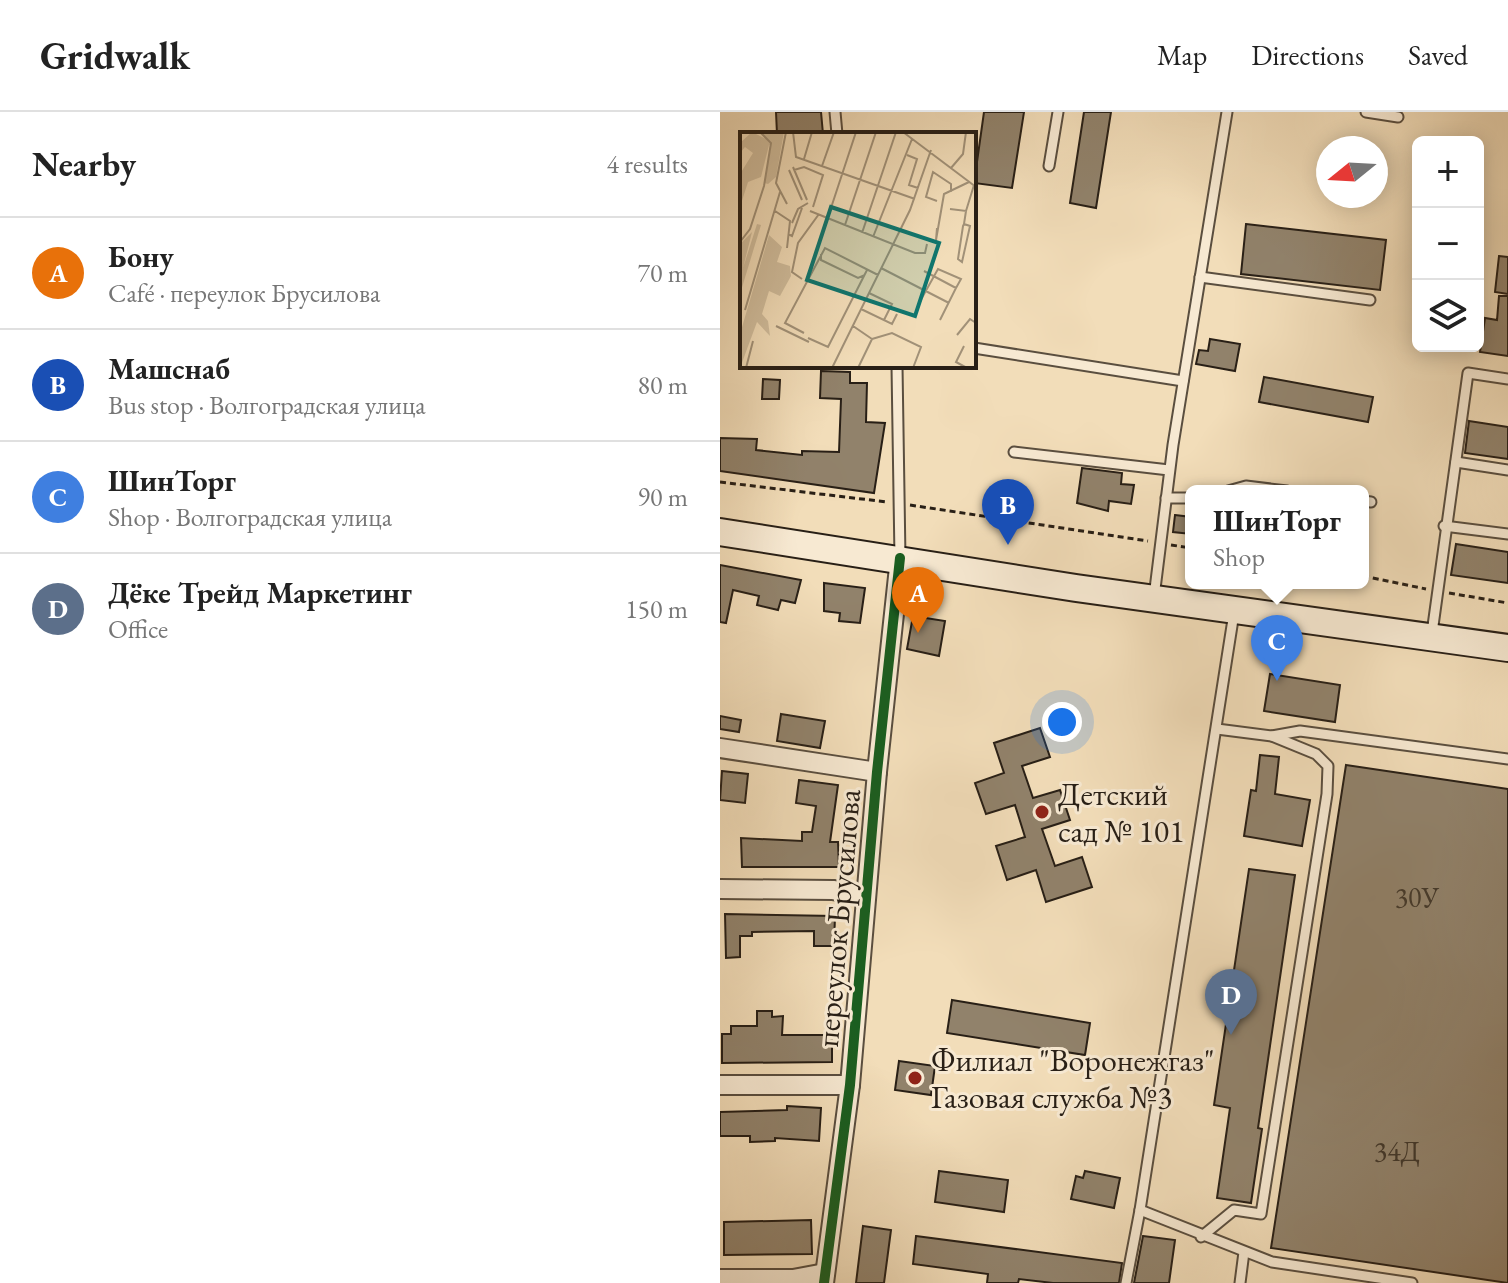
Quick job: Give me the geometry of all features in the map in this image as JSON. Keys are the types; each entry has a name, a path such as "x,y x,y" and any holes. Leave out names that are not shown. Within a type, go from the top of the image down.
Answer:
{"main road":[{"path":"720,532 1508,648"}],"street":[{"name":"переулок Брусилова","path":"824,1278 850,1085 877,772 900,558"},
{"path":"720,748 877,772"},
{"path":"720,889 833,890 866,895"},
{"path":"720,1085 850,1085"},
{"path":"720,1279 824,1278"}],"lane":[{"path":"835,112 837,132"},
{"path":"1049,166 1058,112"},
{"path":"1154,597 1169,470 1227,112"},
{"path":"1366,112 1398,117"},
{"path":"1200,277 1370,300"},
{"path":"976,348 1183,381"},
{"path":"897,368 900,558"},
{"path":"1432,637 1444,526 1468,373 1508,379"},
{"path":"1014,452 1169,470"},
{"path":"1456,462 1508,470"},
{"path":"1166,498 1185,498"},
{"path":"1444,526 1508,534"},
{"path":"1126,1283 1235,608"},
{"path":"1201,1237 1234,1210 1261,1214 1327,794 1328,766 1316,754 1272,736 1217,729"},
{"path":"1272,736 1300,731 1508,759"},
{"path":"1140,1210 1201,1237 1272,1262 1412,1283"},
{"path":"1240,1283 1244,1252"}],"path":[{"path":"720,482 899,504 1185,547"}],"building":[{"path":"776,112 821,112 823,132 777,132"},
{"path":"984,112 1024,112 1012,188 976,183"},
{"path":"1084,112 1111,112 1096,208 1070,203"},
{"path":"1246,224 1386,240 1380,290 1241,274"},
{"path":"1499,256 1508,257 1508,294 1495,292"},
{"path":"1499,296 1508,296 1508,356 1480,352 1484,352 1485,318 1497,320"},
{"path":"1210,339 1240,344 1235,371 1196,364 1199,350 1208,351"},
{"path":"821,371 850,372 850,383 867,383 866,422 885,423 874,493 720,471 720,438 757,439 756,450 802,455 802,451 839,452 841,399 820,398"},
{"path":"1264,377 1373,397 1368,422 1259,402"},
{"path":"763,379 780,380 779,399 762,399"},
{"path":"1469,421 1508,427 1508,459 1465,453"},
{"path":"1082,468 1122,473 1121,484 1134,485 1131,504 1109,501 1108,511 1077,503"},
{"path":"1175,515 1185,516 1185,533 1173,532"},
{"path":"1456,544 1508,552 1508,583 1451,575"},
{"path":"720,565 801,580 795,603 781,600 778,610 757,605 759,596 733,590 726,623 720,622"},
{"path":"824,583 865,588 860,623 839,621 840,613 824,611"},
{"path":"913,616 945,621 939,656 907,649"},
{"path":"1270,674 1340,685 1335,722 1264,711"},
{"path":"781,714 825,721 820,748 777,741"},
{"path":"720,716 741,720 739,732 720,729"},
{"path":"1040,728 1050,757 1022,766 1033,798 1060,790 1070,820 1042,829 1055,866 1082,857 1092,887 1046,902 1036,870 1007,880 996,846 1025,837 1015,805 986,814 975,783 1004,773 994,743"},
{"path":"1260,755 1279,757 1275,794 1310,800 1302,846 1244,836 1251,790 1256,791"},
{"path":"1346,765 1508,789 1508,1283 1271,1248"},
{"path":"722,771 748,774 745,803 720,800"},
{"path":"799,780 838,785 830,842 838,842 839,867 742,867 741,838 802,841 802,832 812,832 816,806 796,803"},
{"path":"1249,869 1295,875 1258,1128 1262,1129 1251,1203 1217,1198 1230,1108 1214,1105"},
{"path":"725,914 835,916 834,946 814,946 814,931 752,932 752,936 740,936 740,957 726,958"},
{"path":"952,1000 1090,1023 1085,1055 947,1033"},
{"path":"757,1011 772,1011 772,1017 783,1016 782,1035 832,1035 832,1062 722,1063 722,1034 731,1034 731,1026 757,1026"},
{"name":"Филиал \"Воронежгаз\" Газовая служба №3","path":"899,1061 935,1066 931,1095 895,1090"},
{"path":"787,1106 821,1108 819,1141 775,1138 775,1141 750,1142 750,1136 720,1136 720,1112 787,1110"},
{"path":"939,1171 1008,1180 1004,1212 935,1202"},
{"path":"1085,1171 1120,1178 1114,1208 1071,1199 1076,1176 1083,1178"},
{"path":"811,1220 812,1254 724,1255 724,1222"},
{"path":"863,1226 891,1230 884,1283 856,1283"},
{"path":"916,1236 1122,1263 1119,1283 1053,1283 1019,1279 1018,1283 987,1283 988,1274 913,1264"},
{"path":"1143,1236 1175,1240 1169,1283 1134,1283"}],"cycle path":[{"path":"824,1283 850,1085 877,772 900,558"}],"place":[{"name":"Машснаб","path":"1008,545"},
{"name":"Бону","path":"918,633"},
{"name":"ШинТорг","path":"1277,681"},
{"name":"Детский сад № 101","path":"1042,812"},
{"name":"Дёке Трейд Маркетинг","path":"1231,1035"},
{"name":"Филиал \"Воронежгаз\" Газовая служба №3","path":"915,1078"}]}
